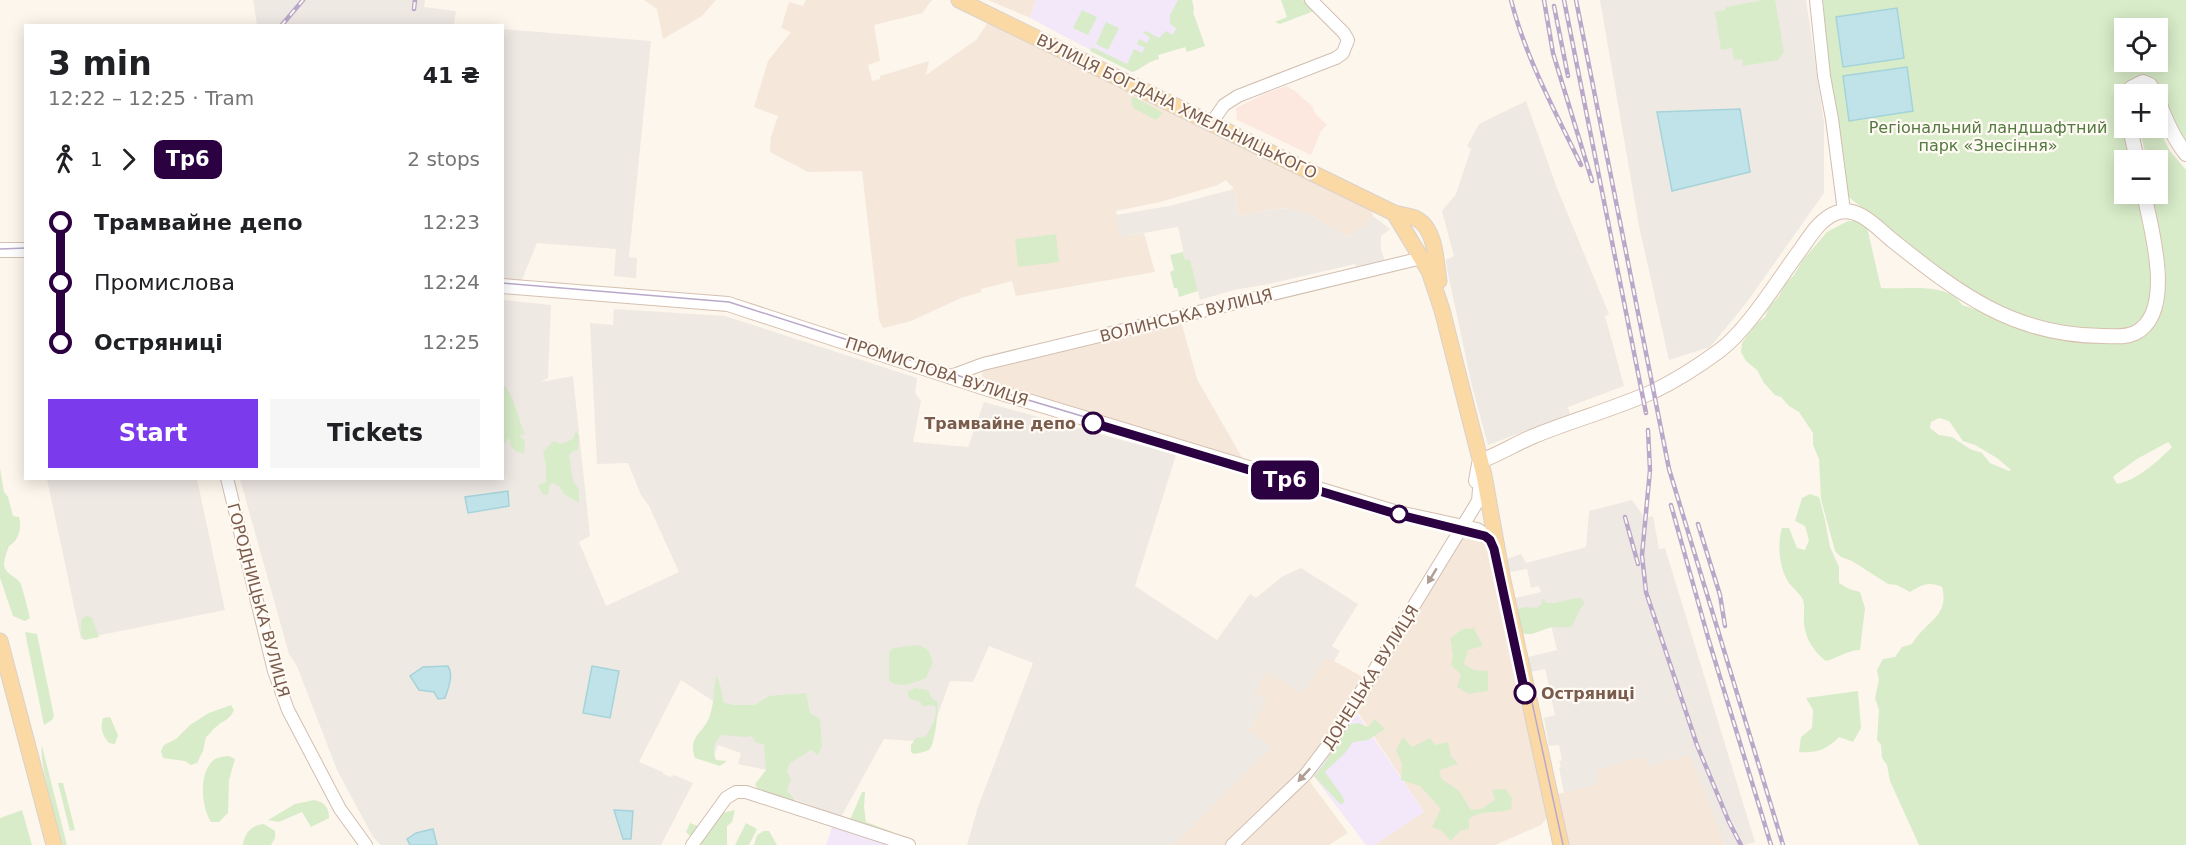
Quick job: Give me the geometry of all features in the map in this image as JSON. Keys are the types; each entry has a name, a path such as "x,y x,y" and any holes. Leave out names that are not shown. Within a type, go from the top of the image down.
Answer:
{"main road":[{"name":"ВУЛИЦЯ БОГДАНА ХМЕЛЬНИЦЬКОГО","path":"959,0 1394,213 1417,219"},
{"path":"2168,126 2175,141 2186,154"},
{"path":"1481,462 1533,437 1655,390 1721,350 1742,329 1817,228 1833,214 1844,211 1863,216 1948,283 1975,301 2006,317 2033,327 2063,334 2127,336 2146,326 2156,303 2158,291 2155,247 2146,204"},
{"path":"1394,213 1429,271 1442,310 1481,462 1494,543"},
{"path":"1407,236 1406,223 1417,219 1430,235 1435,249 1442,310"},
{"path":"1422,258 1429,256 1435,249"},
{"path":"0,250 24,250"},
{"name":"ПРОМИСЛОВА ВУЛИЦЯ","path":"504,286 728,304 951,376 1394,512 1481,531 1494,543"},
{"path":"1458,375 1457,408 1502,576 1561,845"},
{"path":"1478,485 1481,462"},
{"path":"0,641 54,845"}],"street":[{"path":"1212,122 1224,105 1238,96 1336,58 1347,47 1348,40 1344,33 1311,0"},
{"path":"1816,0 1824,76 1844,211"},
{"name":"ВОЛИНСЬКА ВУЛИЦЯ","path":"951,376 987,363 1422,258"},
{"name":"ГОРОДНИЦЬКА ВУЛИЦЯ","path":"227,480 274,671 288,710 343,814 366,845"},
{"name":"ДОНЕЦЬКА ВУЛИЦЯ","path":"1232,845 1306,774 1331,741 1480,499 1478,485"},
{"path":"692,845 726,798 736,792 746,792 909,845"}],"shaded area":[{"path":"253,0 425,0 424,7 456,11 454,24 257,24"},
{"path":"644,0 716,0 702,16 663,39 657,9"},
{"path":"806,0 932,0 922,13 874,25 880,61 868,65 872,81 880,79 880,76 929,61 926,75 976,40 989,21 1370,207 1373,216 1348,237 1307,213 1284,208 1238,216 1234,189 1226,180 1218,185 1160,202 1116,211 1120,237 1144,233 1155,272 1016,296 1012,281 981,289 981,292 961,298 911,321 883,328 879,320 862,171 808,172 770,152 771,137 778,116 754,107 768,61 791,32 781,28 789,2 803,6"},
{"path":"988,0 1036,0 1030,18"},
{"path":"1036,0 1192,0 1193,12 1205,46 1187,52 1185,47 1158,55 1159,59 1149,61 1132,72 1030,18"},
{"path":"1600,0 1806,0 1824,123 1824,193 1747,302 1710,347 1669,360 1639,226"},
{"path":"504,29 651,41 629,257 637,258 636,278 614,276 616,249 537,243 521,282 504,281"},
{"path":"1286,86 1313,107 1314,112 1327,125 1321,131 1311,155 1237,120 1236,108"},
{"path":"1526,101 1557,188 1609,314 1605,316 1624,386 1568,407 1570,414 1488,445 1472,386 1447,269 1446,260 1454,256 1442,211 1456,194 1471,149 1467,146 1479,124"},
{"path":"1234,189 1238,216 1284,208 1307,213 1348,237 1373,216 1390,229 1381,236 1381,250 1385,261 1356,267 1355,264 1234,290 1200,300 1190,259 1185,260 1178,227 1120,237 1116,215 1169,206"},
{"path":"504,300 551,305 548,378 541,382 573,376 590,536 579,542 606,606 679,572 628,463 597,464 590,323 613,325 614,309 725,316 917,378 915,393 921,401 913,442 968,447 984,402 1176,455 1135,586 1217,640 1250,594 1256,598 1283,576 1301,568 1358,604 1332,646 1340,651 1334,661 1327,657 1302,693 1266,672 1254,693 1267,701 1249,730 1272,746 1174,845 967,845 978,807 1033,663 989,646 973,682 950,681 928,742 884,739 841,817 765,788 771,771 738,764 741,753 718,745 714,755 698,749 716,703 681,680 639,762 663,774 671,777 674,775 693,783 661,845 381,845 373,837 337,770 297,666 289,654 240,480 504,480"},
{"path":"1181,321 1197,379 1244,461 983,381 982,374 985,368"},
{"path":"47,480 197,480 225,610 81,639"},
{"path":"1632,500 1645,518 1653,516 1659,549 1665,548 1755,842 1746,845 1725,845 1690,755 1650,766 1645,756 1597,770 1597,784 1564,793 1559,768 1561,767 1559,761 1562,760 1559,745 1549,746 1544,718 1555,715 1545,669 1531,672 1528,657 1557,650 1551,625 1523,632 1515,598 1541,592 1539,586 1531,588 1527,569 1510,572 1507,559 1521,554 1526,563 1586,547 1589,511"},
{"path":"1464,535 1483,538 1491,548 1548,816 1541,825 1495,845 1374,845 1424,812 1355,708"},
{"path":"1327,657 1366,679 1304,771 1229,845 1174,845 1271,746 1249,730 1267,701 1254,693 1266,672"},
{"path":"1356,712 1424,812 1374,845 1366,845 1312,774"},
{"path":"1691,755 1725,845 1566,845 1554,795 1597,784 1596,770 1645,756"},
{"path":"1308,779 1348,833 1329,845 1236,845"},
{"path":"833,824 900,845 826,845"}],"green space":[{"path":"1178,0 1192,0 1193,12 1205,46 1187,52 1185,47 1158,55 1159,59 1132,72 1090,51 1092,47 1127,64 1134,49 1142,53 1145,48 1137,44 1139,39 1147,43 1150,37 1143,33 1146,31 1159,38 1166,31 1173,35 1176,28 1170,24 1170,15"},
{"path":"1281,0 1303,0 1314,11 1280,24 1275,22 1287,17"},
{"path":"1775,0 1784,52 1778,60 1743,66 1742,59 1734,60 1732,48 1721,50 1715,12 1725,10 1726,7"},
{"name":"Регіональний ландшафтний парк «Знесіння»","path":"1823,0 2186,0 2186,148 2168,116 2168,84 2150,84 2148,81 2142,84 2114,84 2114,138 2127,138 2131,150 2114,150 2114,204 2143,204 2155,273 2147,318 2122,334 2067,331 1984,304 1846,195 1831,92"},
{"path":"1082,10 1097,17 1088,35 1073,28"},
{"path":"1106,22 1119,28 1108,50 1096,44"},
{"path":"1135,97 1163,113 1156,120 1133,108 1131,98"},
{"path":"2142,138 2164,138 2170,151 2186,170 2186,845 1919,845 1890,781 1887,765 1882,758 1881,745 1877,740 1879,710 1875,698 1879,680 1877,670 1883,659 1895,657 1902,647 1912,644 1935,618 1943,605 1942,587 1933,584 1925,585 1910,592 1897,585 1888,584 1852,561 1841,557 1835,551 1821,499 1819,459 1813,445 1813,433 1799,412 1781,397 1775,395 1764,383 1757,370 1746,361 1741,352 1742,343 1756,324 1765,317 1784,285 1827,232 1848,221 1858,221 1867,227 1881,288 1925,288 1947,292 1956,297 1962,305 1986,310 2004,322 2021,329 2137,337 2154,327 2164,304 2163,289 2166,272 2154,204 2168,204 2168,150 2145,150","holes":["1939,418 1949,421 1963,441 1997,458 2011,470 1990,463 1982,453 1970,449 1952,437 1939,435 1930,428 1931,422","2168,442 2172,447 2140,474 2117,484 2113,477 2137,459"]},
{"path":"1056,234 1059,262 1018,267 1015,239"},
{"path":"1183,252 1185,260 1190,259 1198,291 1179,297 1170,272 1174,270 1170,255"},
{"path":"504,385 513,400 525,434 520,436 525,441 524,453 517,452 511,447 509,437 504,444"},
{"path":"576,431 579,436 578,450 569,455 573,481 579,490 579,503 564,494 560,487 553,483 550,484 548,495 542,494 538,485 546,482 543,452 554,441 561,444 573,439"},
{"path":"0,468 4,492 8,497 13,516 19,517 20,525 17,537 9,546 4,565 6,571 21,584 30,618 25,621 13,616 0,578"},
{"path":"1810,494 1819,497 1830,547 1839,567 1839,583 1860,592 1865,608 1860,650 1851,651 1826,661 1814,649 1808,638 1804,627 1803,601 1789,583 1780,556 1782,528 1789,528 1797,548 1805,550 1809,540 1805,526 1795,521 1802,498"},
{"path":"1543,598 1547,603 1556,603 1581,598 1585,603 1572,626 1553,627 1533,634 1523,633 1517,623 1518,609 1536,608 1541,605"},
{"path":"86,615 92,618 99,637 84,640 81,634 81,620"},
{"path":"1474,628 1483,646 1468,650 1464,664 1474,670 1488,671 1488,691 1469,694 1457,687 1461,675 1451,665 1453,655 1450,638 1463,629"},
{"path":"25,632 37,634 54,716 44,725"},
{"path":"919,645 928,650 933,662 926,678 903,685 889,681 889,652 893,648"},
{"path":"716,676 724,703 734,705 755,705 769,696 806,693 810,713 820,719 822,745 818,755 811,750 789,764 787,772 791,779 787,790 797,803 759,791 755,784 766,770 764,744 756,743 751,736 721,735 714,746 714,753 716,760 727,761 720,766 695,758 693,744 708,721"},
{"path":"915,688 928,690 932,699 937,701 937,711 935,734 931,747 927,751 914,754 911,752 911,745 916,738 925,737 936,714 935,706 924,707 920,702 909,698 907,692"},
{"path":"1858,691 1861,728 1853,742 1839,737 1821,750 1799,752 1801,737 1812,728 1813,710 1806,698"},
{"path":"231,705 234,710 230,716 206,737 197,763 191,765 185,761 163,758 161,751 164,745 176,739 190,725 209,713"},
{"path":"110,717 118,735 115,744 109,743 102,731 103,718"},
{"path":"1375,719 1385,729 1368,740 1353,742 1325,772 1343,797 1344,803 1340,804 1314,776 1348,725 1358,723 1368,727"},
{"path":"1403,737 1412,747 1430,738 1435,745 1448,742 1451,756 1458,764 1439,770 1442,779 1459,791 1471,810 1481,809 1495,800 1492,790 1505,789 1512,798 1511,809 1474,816 1469,819 1469,829 1460,831 1451,841 1442,831 1432,827 1441,809 1420,786 1401,780 1402,764 1396,750"},
{"path":"42,746 67,845 63,845 49,794"},
{"path":"229,756 235,759 229,780 228,813 219,822 211,822 203,799 206,772 215,759"},
{"path":"58,783 63,783 75,830 70,831"},
{"path":"862,792 865,792 866,822 893,832 890,838 850,820"},
{"path":"314,800 325,806 329,818 311,827 302,812 279,822 268,820 295,804"},
{"path":"22,810 32,845 0,845 0,818"},
{"path":"735,810 732,822 727,826 727,845 693,845 691,837 686,832 690,823 700,827 722,813"},
{"path":"746,823 757,829 749,845 735,845"},
{"path":"264,824 275,831 275,838 271,845 243,845 249,830"},
{"path":"769,831 777,845 754,845 757,835"}],"water":[{"path":"1897,8 1904,58 1843,67 1836,17"},
{"path":"1907,67 1913,111 1849,121 1843,76"},
{"path":"1740,109 1750,172 1672,191 1657,112"},
{"path":"508,491 509,506 468,513 465,497"},
{"path":"448,666 450,678 445,698 438,699 434,692 419,690 410,676 423,667"},
{"path":"592,666 619,671 610,718 583,713"},
{"path":"614,810 633,811 631,839 623,839"},
{"path":"433,829 437,845 410,845 407,839 416,833"}],"tram line":[{"path":"0,249 24,248"},
{"path":"504,283 729,302 957,375 998,391 1397,510 1471,527 1490,536 1499,550 1563,845"},
{"name":"Тр6","path":"1093,423 1396,514 1485,536 1490,540 1494,549 1525,693"}],"railway":[{"path":"283,24 303,0"},
{"path":"414,9 415,0"},
{"path":"1511,0 1533,64 1581,165"},
{"path":"1544,0 1553,53 1592,181"},
{"path":"1564,0 1646,413"},
{"path":"1576,0 1669,469 1783,845"},
{"path":"1554,6 1568,76"},
{"path":"1648,430 1650,470 1642,555 1646,592 1697,745 1741,845"},
{"path":"1671,505 1709,641 1771,845"},
{"path":"1625,517 1638,564"},
{"path":"1698,524 1720,595 1725,626"}],"place":[{"name":"Трамвайне депо","path":"1093,423"},
{"name":"Остряниці","path":"1525,693"}]}
